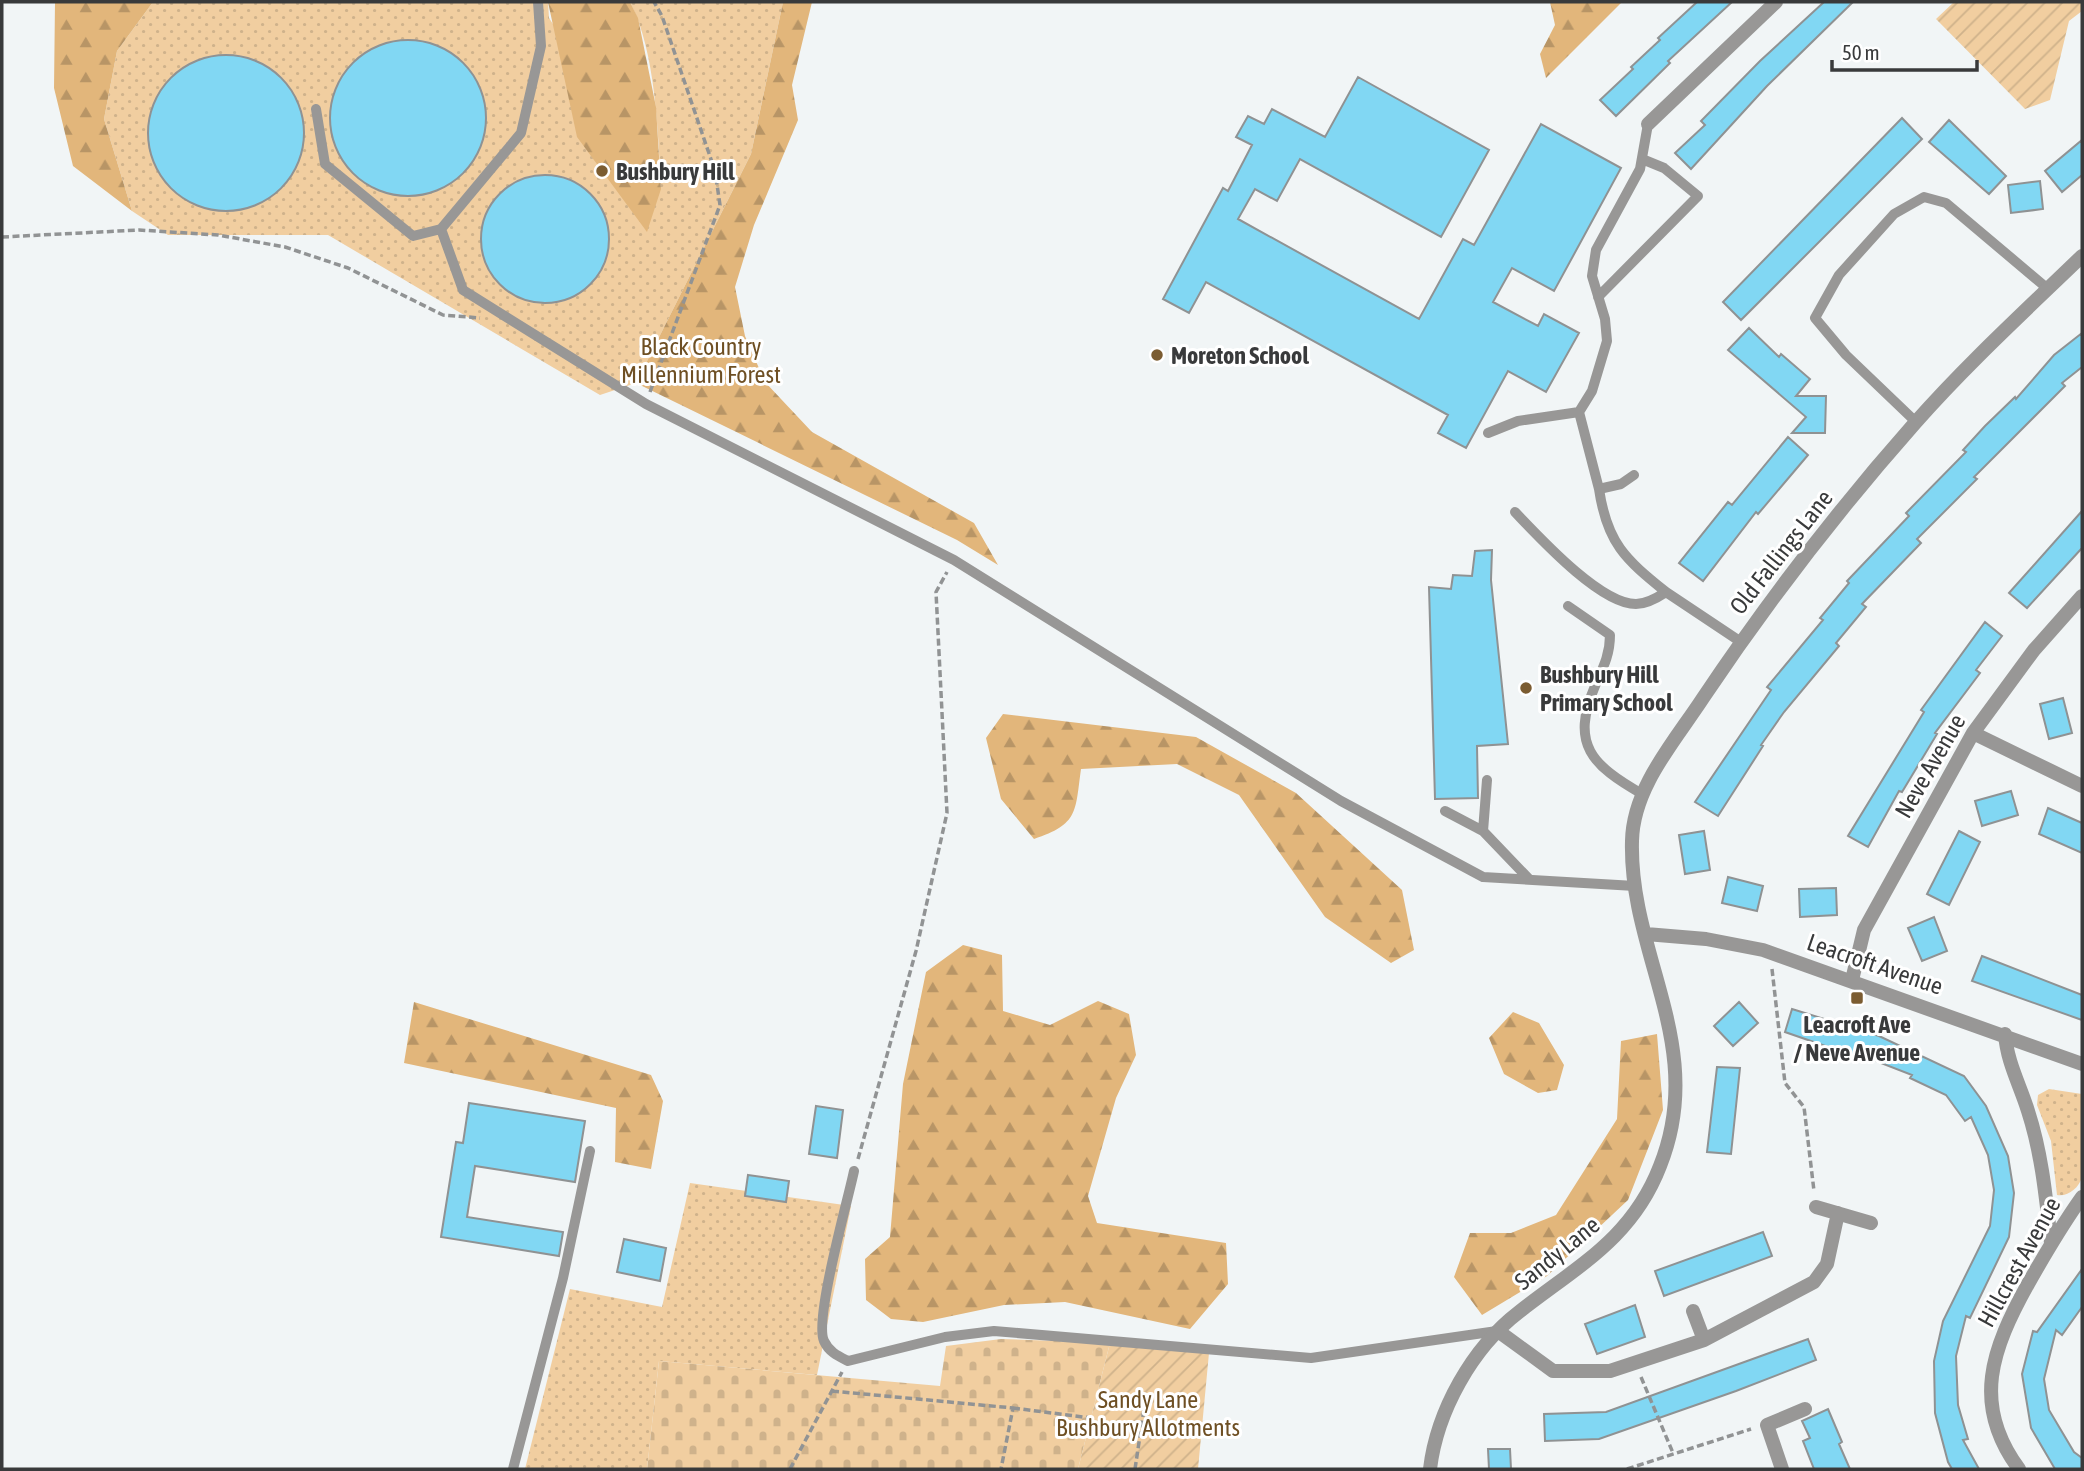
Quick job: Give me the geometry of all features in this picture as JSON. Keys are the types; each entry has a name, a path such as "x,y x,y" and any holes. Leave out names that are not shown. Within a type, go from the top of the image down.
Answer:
{"street":[{"path":"1648,124 1776,2"},
{"name":"Old Fallings Lane","path":"1646,934 1634,886 1632,836 1642,794 1741,642 1822,533 1916,422 2082,256"},
{"name":"Neve Avenue","path":"1852,980 1864,930 1973,733 2034,650 2082,596"},
{"path":"1973,733 2082,786"},
{"name":"Leacroft Avenue","path":"1646,934 1706,939 1771,953 2005,1034 2082,1064"},
{"name":"Sandy Lane","path":"1430,1469 1437,1437 1465,1373 1498,1331 1517,1312 1595,1256 1615,1237 1649,1192 1662,1164 1672,1122 1677,1079 1674,1043 1646,934"},
{"path":"2005,1034 2006,1054 2028,1111 2043,1169 2051,1243"},
{"name":"Hillcrest Avenue","path":"2019,1469 1996,1428 1990,1399 1993,1366 2000,1337 2051,1243 2082,1197"},
{"path":"1816,1207 1871,1223"},
{"path":"1498,1331 1553,1371 1610,1371 1704,1340 1814,1282 1827,1264 1838,1213"},
{"path":"1693,1311 1704,1340"},
{"path":"1782,1469 1767,1425 1805,1409"}],"lane":[{"path":"316,108 325,164 413,236 441,229 521,134 541,46 538,2"},
{"path":"1648,124 1642,159 1596,250 1592,276 1607,341 1592,391 1579,412 1607,529 1615,544 1666,592 1741,642"},
{"path":"1598,297 1698,196 1664,168 1642,159"},
{"path":"1916,422 1846,355 1815,318 1839,275 1894,214 1924,197 1946,203 2048,289"},
{"path":"441,229 463,290 510,320 646,404 954,559 1340,801 1483,877 1634,886"},
{"path":"1488,433 1518,421 1579,412"},
{"path":"1599,489 1621,484 1634,475"},
{"path":"1515,512 1563,561 1616,599 1633,604 1643,603 1666,592"},
{"path":"1568,606 1610,635 1610,654 1586,710 1586,746 1608,774 1642,794"},
{"path":"1483,831 1488,779"},
{"path":"1445,811 1483,831 1529,879"},
{"path":"513,1469 564,1278 590,1151"},
{"path":"854,1171 826,1297 822,1338 830,1351 848,1361 945,1337 994,1331 1311,1358 1498,1331"}],"path":[{"path":"646,404 720,205 716,171 663,16 654,2"},
{"path":"2,237 139,230 218,235 285,247 348,268 443,315 510,320"},
{"path":"854,1171 916,951 947,813 936,592 954,559"},
{"path":"1771,953 1785,1083 1804,1107 1816,1207"},
{"path":"790,1469 848,1361"},
{"path":"1634,1362 1673,1453"},
{"path":"832,1391 1091,1418"},
{"path":"1135,1469 1146,1396"},
{"path":"1001,1469 1013,1408"},
{"path":"1627,1469 1767,1425"}],"green space":[{"path":"55,2 153,2 117,51 104,119 132,211 73,166 54,88"},
{"path":"153,2 548,2 549,18 661,189 657,118 650,68 639,22 630,2 783,2 751,154 636,383 600,395 328,235 168,235 132,211 104,119 117,51"},
{"path":"548,2 630,2 638,18 656,107 661,189 647,232 577,137"},
{"name":"Black Country Millennium Forest","path":"783,2 812,2 792,85 798,120 754,225 735,287 745,336 765,382 812,432 974,523 998,565 957,540 636,383 751,154"},
{"path":"1550,2 1622,2 1546,78 1540,54 1555,25"},
{"path":"1954,2 2082,2 2082,11 2069,21 2050,100 2025,109 1936,19"},
{"path":"1003,714 1196,737 1296,793 1402,890 1414,950 1391,963 1325,917 1239,795 1177,764 1081,769 1075,806 1067,822 1034,839 1001,799 986,738"},
{"path":"963,945 1002,955 1003,1011 1050,1025 1098,1001 1129,1014 1136,1055 1116,1098 1088,1196 1097,1223 1226,1243 1228,1284 1190,1329 1065,1302 1004,1305 923,1322 891,1319 866,1300 865,1259 890,1237 903,1084 926,972"},
{"path":"414,1002 651,1075 663,1101 651,1169 615,1162 616,1108 404,1063"},
{"path":"1513,1012 1539,1023 1564,1065 1557,1090 1538,1093 1504,1074 1489,1038"},
{"path":"1657,1034 1663,1110 1628,1200 1547,1276 1482,1315 1454,1277 1470,1233 1511,1233 1556,1215 1617,1119 1621,1041"},
{"path":"2049,1089 2082,1094 2082,1177 2078,1185 2065,1195 2057,1195 2051,1141 2037,1105 2038,1095"},
{"path":"690,1183 851,1206 817,1375 659,1361 647,1469 525,1469 570,1289 662,1307"},
{"path":"1001,1339 1110,1343 1078,1469 647,1469 659,1361 940,1386 946,1346"},
{"name":"Sandy Lane Bushbury Allotments","path":"1110,1343 1209,1353 1198,1469 1078,1469"}],"building":[{"path":"1697,2 1732,2 1668,61 1670,63 1616,116 1600,100 1633,69 1631,67 1660,40 1658,38"},
{"path":"1824,2 1853,2 1767,86 1691,169 1675,153 1705,125 1701,121 1760,61"},
{"path":"408,40 438,46 463,63 480,88 486,118 480,148 463,173 438,190 408,196 378,190 353,173 336,148 330,118 336,88 353,63 378,46"},
{"path":"226,55 256,61 281,78 298,103 304,133 298,163 281,188 256,205 226,211 196,205 171,188 154,163 148,133 154,103 171,78 196,61"},
{"path":"1358,77 1489,150 1441,237 1300,159 1277,201 1255,189 1238,219 1419,319 1463,239 1474,245 1541,124 1621,168 1554,291 1512,268 1493,302 1538,326 1544,314 1579,333 1546,392 1508,371 1466,448 1438,433 1448,415 1206,282 1189,313 1163,299 1223,188 1228,191 1252,145 1236,137 1248,116 1264,124 1272,109 1325,137"},
{"path":"1902,118 1922,139 1741,320 1723,302"},
{"path":"1949,120 2006,176 1989,194 1929,142"},
{"path":"2082,140 2082,175 2062,192 2045,171"},
{"path":"545,175 570,180 591,193 604,214 609,239 604,264 591,285 570,298 545,303 520,298 499,285 486,264 481,239 486,214 499,193 520,180"},
{"path":"2040,181 2043,209 2011,213 2008,185"},
{"path":"1749,328 1779,357 1781,354 1810,379 1796,396 1826,396 1825,433 1792,433 1806,417 1728,350"},
{"path":"2082,333 2082,367 2062,383 2065,386 1974,477 1977,479 1917,539 1921,543 1862,604 1866,607 1836,643 1839,646 1784,712 1718,816 1695,802 1771,690 1767,687 1823,620 1820,618 1849,583 1847,581 1909,516 1906,513 1966,452 1963,450 1985,426 2015,397 2016,399 2054,355"},
{"path":"1788,437 1808,455 1758,514 1756,512 1703,581 1679,563 1728,502 1732,505"},
{"path":"2082,511 2082,548 2027,608 2009,593"},
{"path":"1492,550 1491,580 1508,744 1477,746 1478,798 1435,799 1429,587 1451,589 1453,575 1472,576 1475,551"},
{"path":"1985,622 2002,636 1976,670 1980,673 1935,733 1937,734 1902,792 1899,791 1868,847 1848,836 1924,712 1921,710"},
{"path":"2063,698 2072,733 2049,739 2040,704"},
{"path":"2011,791 2018,815 1982,826 1975,801"},
{"path":"2048,808 2082,823 2082,853 2039,834"},
{"path":"1704,831 1710,870 1685,874 1679,835"},
{"path":"1959,831 1980,842 1949,905 1927,894"},
{"path":"1728,877 1763,886 1757,911 1722,903"},
{"path":"1836,888 1837,915 1800,917 1799,889"},
{"path":"1934,917 1947,951 1922,961 1908,928"},
{"path":"1982,956 2082,995 2082,1020 1972,981"},
{"path":"1739,1002 1758,1023 1733,1046 1714,1026"},
{"path":"1792,1009 1879,1036 1964,1076 1986,1106 2008,1156 2014,1193 2009,1237 1970,1318 1966,1316 1956,1356 1958,1405 1968,1439 1963,1440 1979,1469 1952,1469 1948,1462 1935,1413 1934,1361 1943,1321 1990,1226 1994,1190 1988,1155 1971,1117 1965,1121 1946,1095 1910,1078 1912,1075 1858,1054 1857,1057 1785,1032"},
{"path":"1717,1067 1740,1068 1731,1154 1707,1152"},
{"path":"469,1103 585,1121 575,1182 475,1166 467,1217 563,1232 559,1256 441,1237 456,1142 463,1143"},
{"path":"816,1106 843,1110 837,1158 809,1154"},
{"path":"748,1175 789,1181 786,1202 745,1196"},
{"path":"1763,1232 1772,1256 1664,1296 1655,1271"},
{"path":"624,1239 666,1248 660,1281 617,1272"},
{"path":"2082,1269 2082,1307 2062,1335 2056,1330 2044,1379 2049,1410 2074,1452 2082,1458 2082,1469 2055,1469 2031,1428 2022,1374 2033,1331 2037,1332"},
{"path":"1635,1305 1645,1337 1597,1354 1585,1324"},
{"path":"1808,1339 1816,1360 1599,1439 1545,1441 1544,1414 1606,1412"},
{"path":"1828,1409 1850,1469 1814,1469 1803,1441 1810,1438 1802,1421"},
{"path":"1488,1449 1510,1449 1511,1469 1489,1469"}],"place":[{"name":"Bushbury Hill","path":"602,171"},
{"name":"Moreton School","path":"1157,355"},
{"name":"Bushbury Hill Primary School","path":"1526,688"},
{"name":"Leacroft Ave / Neve Avenue","path":"1857,998"}]}
